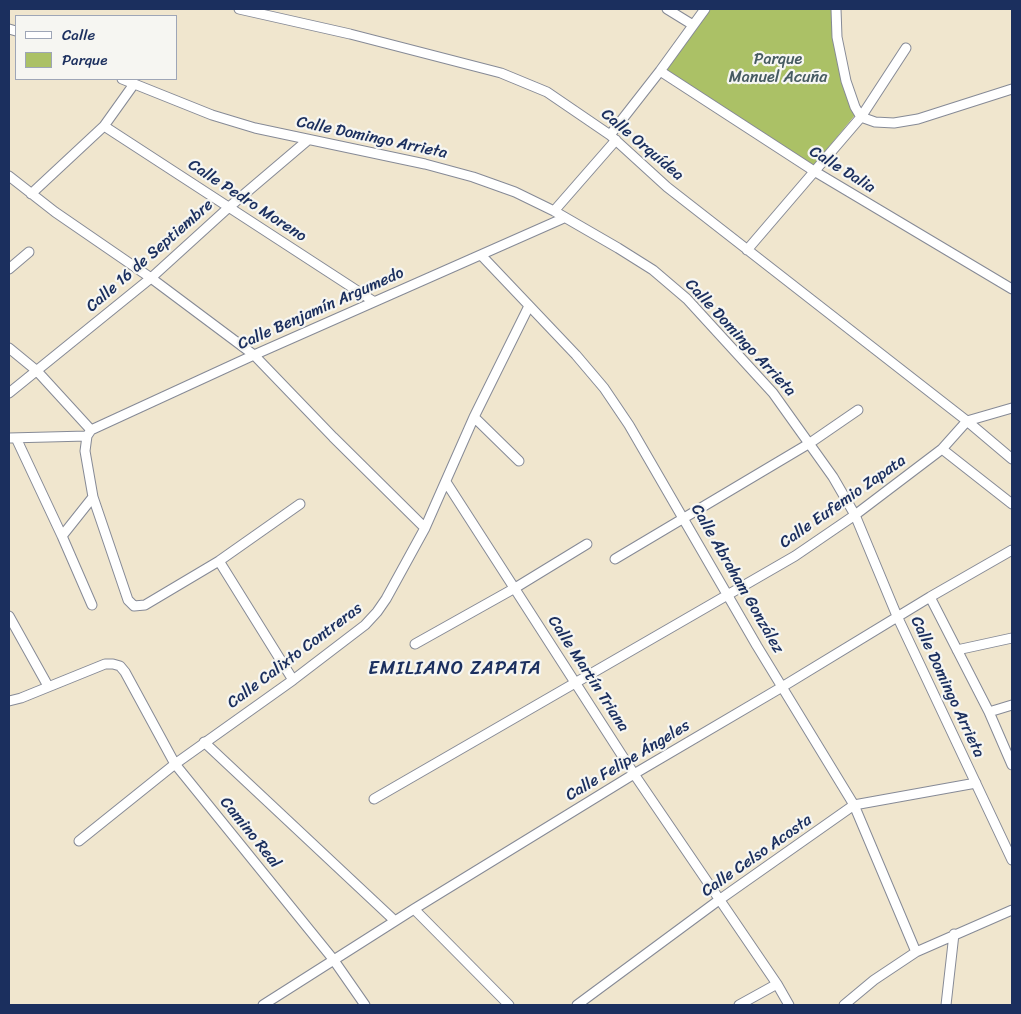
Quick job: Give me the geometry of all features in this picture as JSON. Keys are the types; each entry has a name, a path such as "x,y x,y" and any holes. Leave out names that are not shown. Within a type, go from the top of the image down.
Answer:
{"street":[{"name":"Calle Orquídea","path":"239,9 350,34 501,73 547,92 613,140 667,187 1012,459"},
{"path":"667,9 693,25"},
{"path":"554,211 599,160 705,9"},
{"path":"836,9 837,37 846,81 860,117 875,122 894,123 918,119 1012,89"},
{"path":"747,250 860,117 906,48"},
{"name":"Calle Dalia","path":"660,71 814,171 1012,289"},
{"name":"Calle Domingo Arrieta","path":"124,80 212,115 255,128 425,164 472,176 515,192 554,211 653,270 687,299 773,393 810,443 855,515 897,616 1012,860"},
{"path":"31,194 104,126 134,84"},
{"name":"Calle Pedro Moreno","path":"104,126 374,301"},
{"name":"Calle 16 de Septiembre","path":"9,393 151,278 228,208 308,140"},
{"path":"9,176 31,194 151,278 254,355 425,528"},
{"name":"Calle Benjamín Argumedo","path":"89,433 254,355 564,218"},
{"path":"9,269 29,252"},
{"name":"Calle Abraham González","path":"481,255 576,355 604,388 629,425 782,687 854,805 916,952"},
{"name":"Calle Calixto Contreras","path":"79,841 204,742 293,680 365,625 377,612 425,528 474,418 529,306"},
{"path":"9,348 37,371 89,433 86,451 93,497 128,600 134,606 145,605 219,561 300,504"},
{"path":"965,423 1012,408"},
{"path":"615,559 810,443 858,410"},
{"path":"474,418 519,462"},
{"name":"Calle Eufemio Zapata","path":"374,799 795,556 855,515 945,445 965,423"},
{"path":"89,433 12,438 62,536 92,605"},
{"path":"945,445 1012,504"},
{"name":"Calle Martín Triana","path":"446,482 634,774 777,984 788,1005"},
{"path":"62,536 93,497"},
{"path":"415,644 515,588 587,544"},
{"name":"Calle Felipe Ángeles","path":"264,1005 333,959 634,774 782,687 930,596 1012,550"},
{"path":"219,561 293,680"},
{"path":"930,596 989,712 1012,765"},
{"path":"9,616 48,686 9,702"},
{"path":"957,650 1012,638"},
{"name":"Camino Real","path":"48,686 105,664 120,666 175,764 333,959 365,1005"},
{"path":"989,712 1012,705"},
{"path":"204,742 395,921"},
{"name":"Calle Celso Acosta","path":"577,1005 719,900 854,805 976,784"},
{"path":"414,909 509,1005"},
{"path":"844,1005 874,980 916,952 1012,910"},
{"path":"946,1005 954,934"},
{"path":"739,1005 777,984"}],"green space":[{"name":"Parque Manuel Acuña","path":"713,9 831,9 832,27 855,115 813,166 665,70 707,11"}],"district":[{"name":"EMILIANO ZAPATA","path":"455,669"}]}
